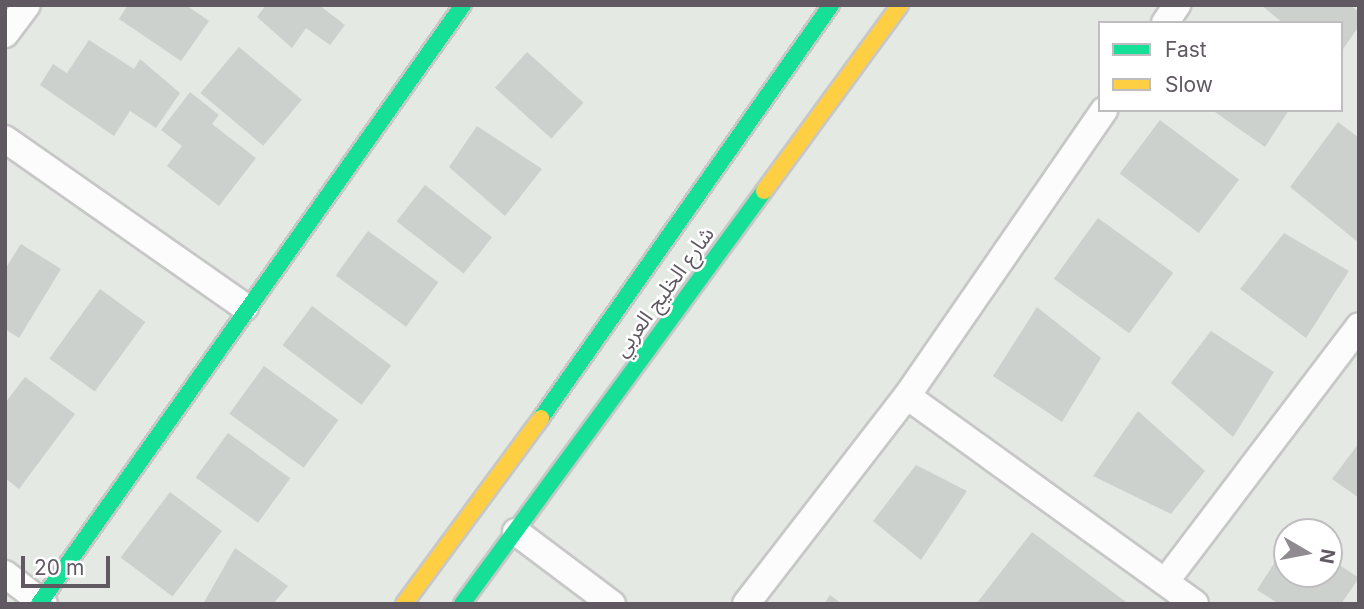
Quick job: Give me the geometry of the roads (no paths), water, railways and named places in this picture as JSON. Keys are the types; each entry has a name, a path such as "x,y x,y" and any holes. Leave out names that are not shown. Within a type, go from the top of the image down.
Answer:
{"main road":[{"path":"42,603 245,307 463,5"},
{"name":"شارع الخليج العربي","path":"404,604 478,507 831,5"},
{"name":"شارع الخليج العربي","path":"462,604 901,5"},
{"path":"809,34 852,71"}],"street":[{"path":"5,34 27,5"},
{"path":"1166,21 1177,5"},
{"path":"746,604 907,396 1103,112"},
{"path":"5,139 245,307"},
{"path":"1165,582 1359,326"},
{"path":"907,396 1195,604"},
{"path":"516,532 612,604"},
{"path":"5,574 42,603"}]}
